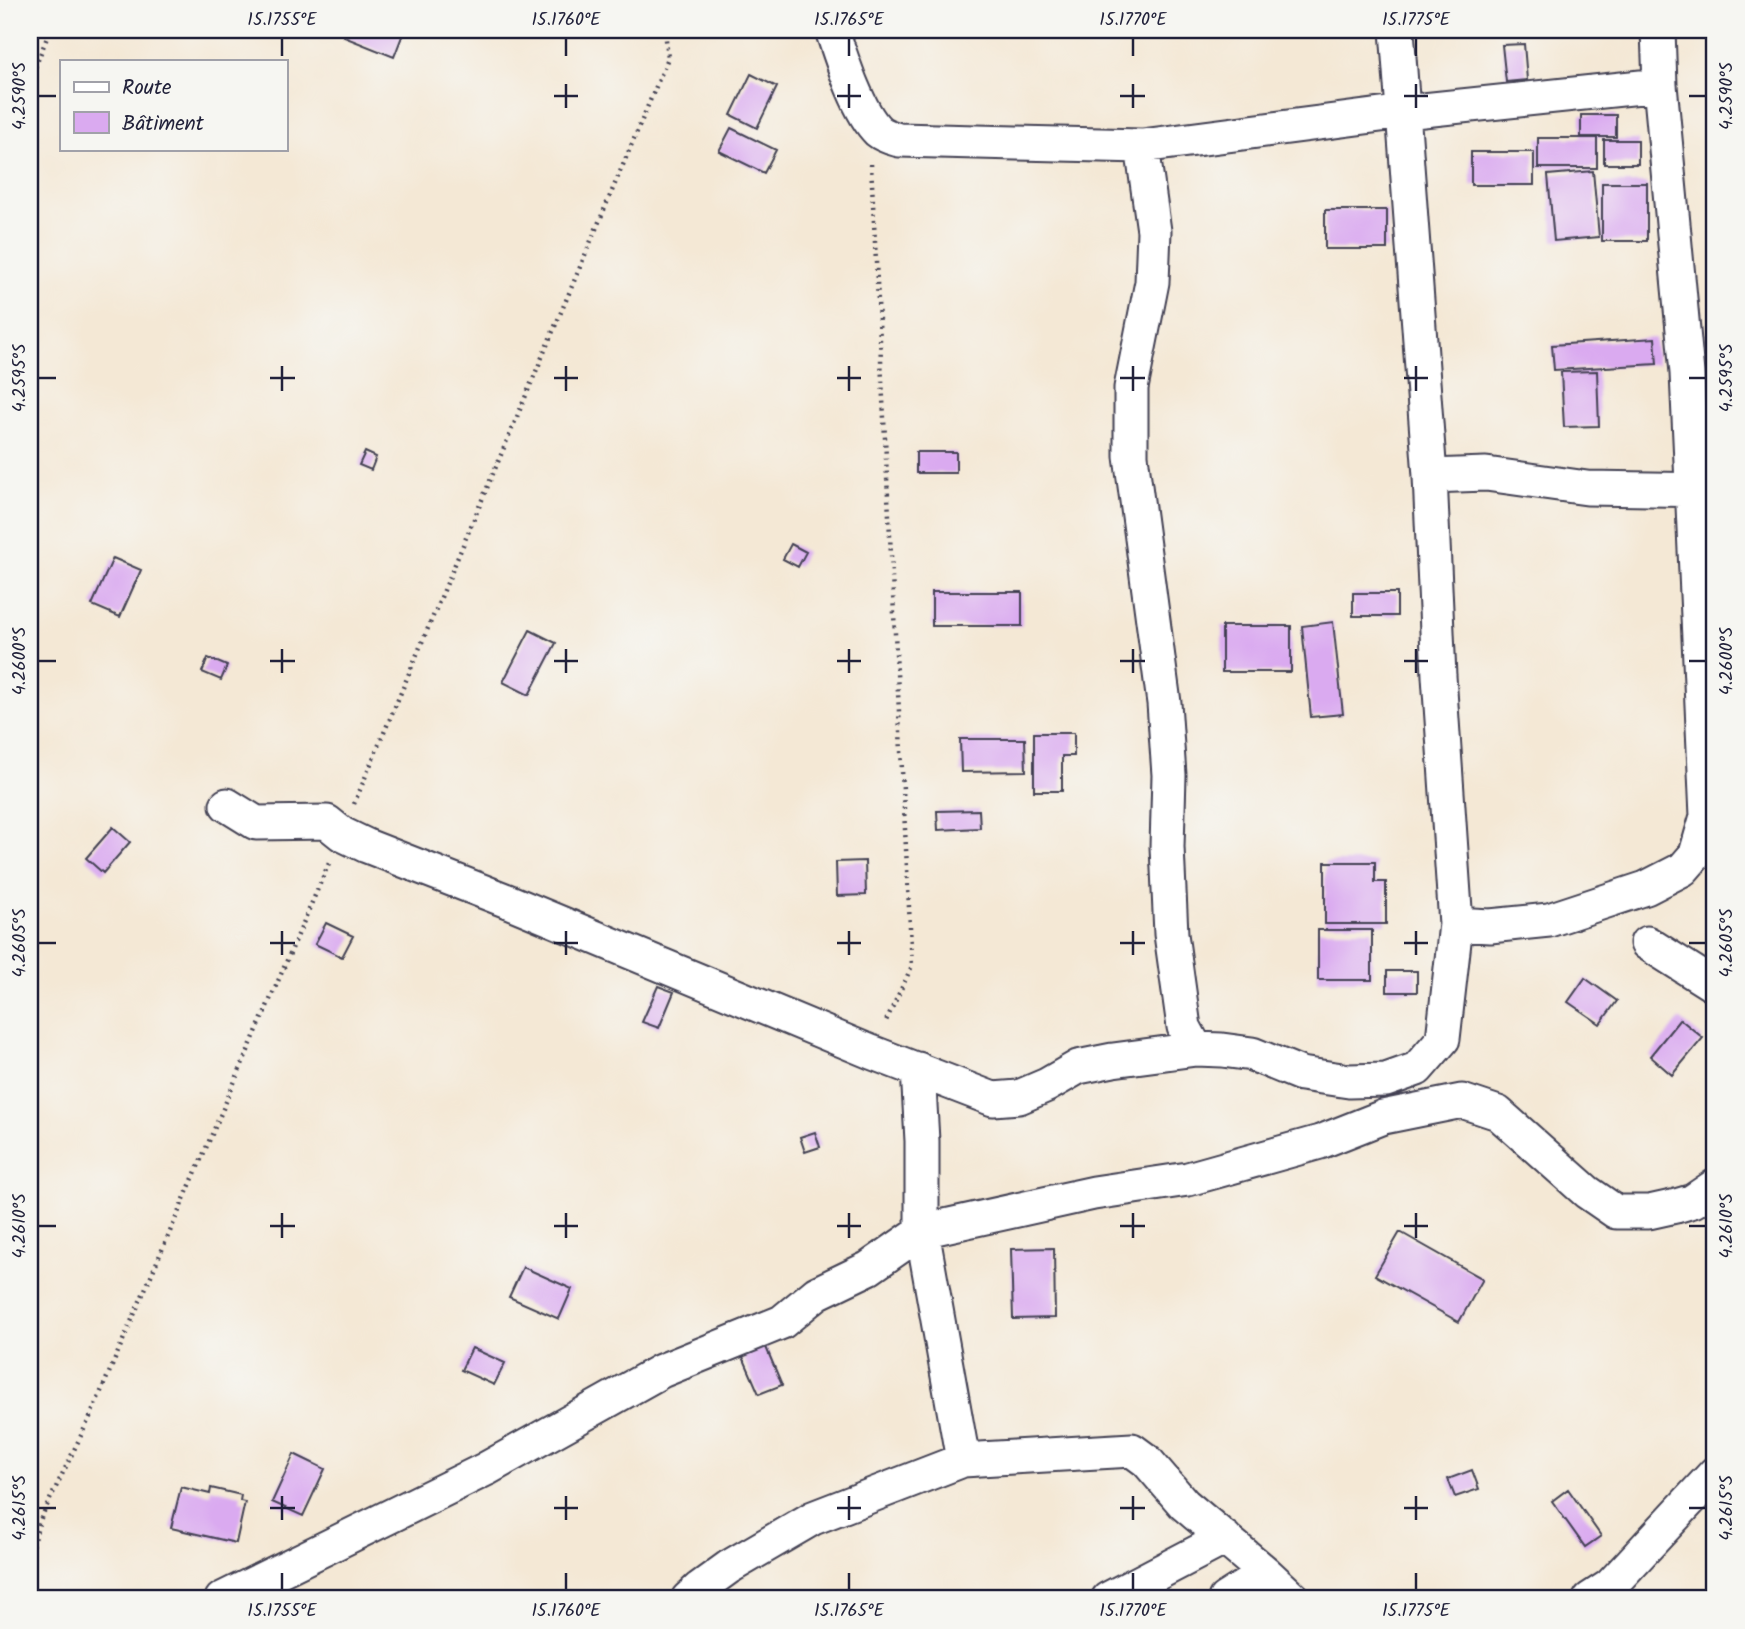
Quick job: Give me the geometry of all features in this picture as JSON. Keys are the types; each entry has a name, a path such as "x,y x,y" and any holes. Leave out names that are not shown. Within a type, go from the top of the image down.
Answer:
{"street":[{"path":"832,30 869,120 881,134 899,140 1142,146 1404,112 1661,85"},
{"path":"227,805 256,823 327,822 342,834 871,1052 993,1099 1019,1097 1078,1068 1113,1060 1196,1049 1252,1054 1300,1074 1349,1081 1386,1080 1417,1069 1443,1039 1456,924 1439,676 1430,476 1397,30"},
{"path":"1456,924 1490,926 1527,923 1565,915 1646,888 1683,869 1696,854 1707,816 1705,490 1687,373 1658,30"},
{"path":"1142,146 1154,230 1152,282 1131,387 1130,436 1164,703 1169,775 1167,847 1171,934 1184,1027 1196,1049"},
{"path":"1687,373 1715,395"},
{"path":"1430,476 1486,474 1587,488 1705,490"},
{"path":"1647,943 1715,986"},
{"path":"918,1069 922,1141 922,1231 963,1460"},
{"path":"222,1599 486,1469 661,1371 782,1322 817,1293 869,1268 922,1231 1094,1193 1188,1179 1320,1142 1383,1117 1462,1101 1498,1113 1587,1192 1616,1212 1649,1212 1676,1206 1693,1201 1715,1186"},
{"path":"688,1599 729,1567 813,1518 963,1460 1132,1450 1153,1467 1184,1504 1294,1599"},
{"path":"1590,1599 1610,1586 1715,1474"},
{"path":"1108,1599 1224,1538"},
{"path":"1225,1599 1266,1573"}],"path":[{"path":"30,79 50,30"},
{"path":"30,1552 41,1518 90,1417 342,834 668,58 665,30"},
{"path":"869,120 912,966 871,1052"}],"building":[{"path":"347,30 404,31 394,57 344,37"},
{"path":"1524,44 1527,80 1506,82 1502,45"},
{"path":"751,74 777,87 757,128 731,115"},
{"path":"1581,115 1616,115 1616,137 1581,137"},
{"path":"731,128 776,150 764,173 719,151"},
{"path":"1538,138 1597,138 1597,168 1538,168"},
{"path":"1604,140 1638,140 1638,164 1604,164"},
{"path":"1471,152 1534,152 1534,185 1471,185"},
{"path":"1593,171 1599,237 1554,241 1548,175"},
{"path":"1602,183 1647,183 1647,241 1602,241"},
{"path":"1325,210 1387,210 1387,249 1325,249"},
{"path":"1655,338 1657,364 1554,370 1552,345"},
{"path":"1597,371 1599,426 1564,427 1561,372"},
{"path":"365,452 376,457 371,470 359,465"},
{"path":"916,452 956,452 956,473 916,473"},
{"path":"791,544 806,552 798,567 783,559"},
{"path":"113,558 141,570 120,617 92,605"},
{"path":"932,592 1022,592 1022,626 932,626"},
{"path":"1353,593 1397,593 1397,616 1353,616"},
{"path":"1333,622 1343,714 1311,717 1302,626"},
{"path":"1222,626 1291,626 1291,672 1222,672"},
{"path":"530,630 556,643 529,695 503,682"},
{"path":"208,658 227,666 221,680 202,672"},
{"path":"1034,733 1074,733 1074,756 1062,756 1062,791 1034,791"},
{"path":"960,739 1025,739 1026,771 961,772"},
{"path":"979,810 980,828 938,830 937,811"},
{"path":"113,827 130,842 103,873 86,858"},
{"path":"865,861 866,895 837,896 836,862"},
{"path":"1325,862 1375,862 1375,882 1386,882 1386,924 1325,924"},
{"path":"326,923 353,936 342,957 315,944"},
{"path":"1318,930 1372,930 1372,980 1318,980"},
{"path":"1387,971 1417,971 1417,992 1387,992"},
{"path":"1585,978 1617,1001 1600,1024 1568,1002"},
{"path":"658,986 674,992 659,1028 642,1022"},
{"path":"1680,1019 1703,1038 1672,1075 1650,1056"},
{"path":"815,1132 820,1147 805,1152 800,1137"},
{"path":"1400,1232 1483,1279 1459,1322 1375,1275"},
{"path":"1054,1248 1055,1318 1013,1319 1011,1249"},
{"path":"523,1267 572,1289 559,1319 509,1297"},
{"path":"763,1340 782,1385 759,1394 740,1350"},
{"path":"472,1348 505,1363 494,1385 461,1370"},
{"path":"294,1454 325,1469 303,1516 272,1502"},
{"path":"1472,1470 1479,1489 1455,1497 1448,1479"},
{"path":"181,1487 210,1494 211,1488 241,1495 240,1501 245,1502 236,1543 171,1528"},
{"path":"1568,1489 1601,1536 1585,1547 1552,1501"}]}
